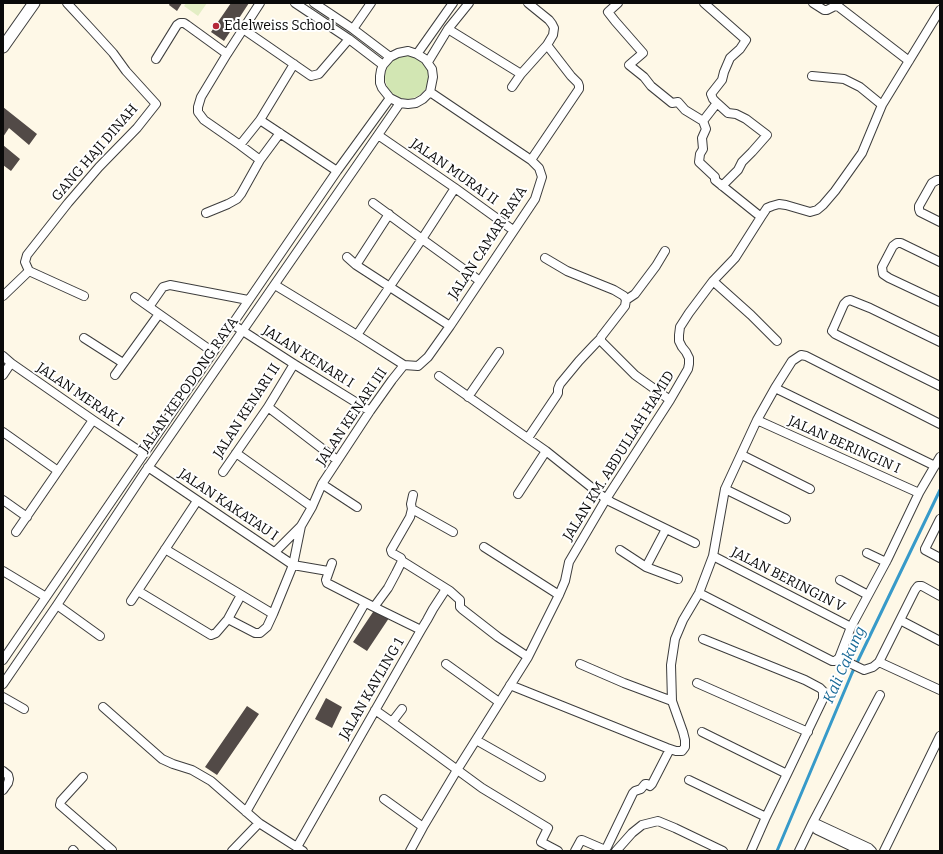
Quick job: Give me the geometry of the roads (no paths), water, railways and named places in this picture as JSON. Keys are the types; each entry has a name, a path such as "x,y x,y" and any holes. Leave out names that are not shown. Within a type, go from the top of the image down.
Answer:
{"street":[{"path":"3,47 34,3"},
{"name":"GANG HAJI DINAH","path":"29,271 25,262 27,255 81,188 137,128 156,104 126,71 114,53 67,3"},
{"path":"260,3 201,97 198,107 198,112 204,120 260,160"},
{"path":"295,3 383,64"},
{"path":"314,3 353,29 390,57"},
{"path":"353,29 371,3"},
{"path":"417,54 453,3"},
{"path":"428,62 448,29 469,3"},
{"path":"512,87 553,35 554,28 549,20 528,3"},
{"path":"618,3 608,12 643,53 629,65 672,103 678,102 685,110 703,121 706,129 702,138 703,149 700,154 699,162 715,176 715,180 760,217"},
{"path":"704,3 746,40 730,58 722,80 710,94 713,99 728,113 736,114 746,119 767,135 742,162 738,170 722,186"},
{"path":"813,3 824,10 835,6 839,7 909,61"},
{"name":"JALAN KM. ABDULLAH HAMID","path":"410,851 457,770 528,658 559,596 569,562 606,499 670,400 688,369 689,358 679,340 680,327 713,281 735,258 767,208 779,204 810,212 817,210 823,205 846,177 862,153 882,105 940,10"},
{"path":"156,59 177,24 180,23 184,23 227,54"},
{"path":"243,29 311,76 319,74 349,39"},
{"path":"448,29 521,74"},
{"path":"531,160 579,89 578,83 546,45"},
{"path":"408,51 421,56 428,62 432,69 433,77 430,92 423,99 416,103 400,103 390,98 382,88 380,82 381,70 383,64 390,57 398,53 408,51"},
{"path":"240,145 260,120 294,64"},
{"path":"812,76 844,79 860,87 882,105"},
{"name":"JALAN CAMAR RAYA","path":"404,365 418,366 428,357 535,199 542,177 539,168 531,160 430,92"},
{"name":"JALAN KEPODONG RAYA","path":"3,660 248,300 337,171 390,98"},
{"name":"JALAN KEPODONG RAYA","path":"3,684 57,605 146,469 400,103"},
{"path":"703,121 717,103"},
{"path":"260,120 337,171"},
{"path":"206,213 236,199 260,160 280,134"},
{"name":"JALAN MURAI II","path":"378,135 513,230"},
{"path":"938,180 932,183 918,209 920,212 940,222"},
{"path":"357,335 422,240 455,188"},
{"path":"373,203 480,281"},
{"path":"356,265 389,214"},
{"path":"940,262 901,243 897,243 893,246 882,267 883,274 889,278 940,302"},
{"path":"528,438 558,393 560,384 600,339 624,306 626,300 635,294 656,266 665,251"},
{"path":"347,257 356,265 450,326"},
{"path":"545,258 567,270 614,290 621,294 626,300"},
{"path":"3,296 29,271 84,296"},
{"path":"713,281 777,341"},
{"path":"149,308 163,287 170,284 248,300"},
{"path":"274,285 404,365"},
{"path":"135,297 213,352"},
{"path":"940,342 870,308 850,300 847,300 844,304 832,329 835,334 940,386"},
{"path":"115,375 159,314"},
{"name":"JALAN KENARI I","path":"232,324 370,411"},
{"path":"84,338 123,363"},
{"path":"600,339 602,343 635,375 670,400"},
{"path":"468,397 499,352"},
{"path":"510,685 670,749 682,751 685,747 685,740 672,702 670,665 675,639 683,620 699,593 713,556 725,489 758,420 775,388 792,361 801,355 806,356 940,424"},
{"name":"JALAN MERAK I","path":"3,356 93,420 146,450 158,453"},
{"path":"3,375 11,363"},
{"name":"JALAN KENARI II","path":"223,472 268,407 294,364"},
{"name":"JALAN KENARI III","path":"275,552 301,526 312,507 322,484 370,411 404,365"},
{"path":"439,376 546,451 606,499 695,543"},
{"path":"775,388 935,466"},
{"path":"268,407 338,460"},
{"path":"16,532 93,420"},
{"name":"JALAN BERINGIN I","path":"758,420 919,493"},
{"path":"3,432 58,471"},
{"path":"518,494 546,451"},
{"path":"236,453 312,507"},
{"path":"742,455 810,489"},
{"path":"842,659 851,627 886,562 919,493 940,457"},
{"name":"JALAN KAKATAU I","path":"136,466 146,469 197,501 293,565"},
{"name":"JALAN KENARI III","path":"322,484 357,507"},
{"path":"725,489 786,519"},
{"path":"412,495 412,509 410,517 391,550 392,553 401,558 402,561 446,588 460,600 460,607 462,609 528,658"},
{"path":"3,500 27,517"},
{"path":"131,601 197,501"},
{"path":"412,509 453,532"},
{"path":"940,520 925,549 940,558"},
{"name":"JALAN KENARI III","path":"228,619 255,633 260,633 267,627 293,565 301,526"},
{"path":"646,567 666,529"},
{"path":"484,547 559,596"},
{"path":"165,549 273,614"},
{"path":"620,550 646,567 678,579"},
{"path":"867,553 886,562"},
{"name":"JALAN BERINGIN V","path":"713,556 851,627"},
{"path":"374,607 388,588 402,561"},
{"path":"293,565 330,567 326,580 329,585 421,630"},
{"path":"3,571 46,597"},
{"path":"840,580 868,595"},
{"path":"699,593 832,661 842,659 864,670 873,667 879,662 918,586 922,586 940,596"},
{"name":"JALAN KAVLING 1","path":"300,849 375,710 446,588"},
{"path":"138,591 211,635 216,633 228,619 241,595"},
{"path":"246,812 365,603"},
{"path":"57,605 100,636"},
{"path":"900,620 940,641"},
{"path":"704,638 805,680 823,691 823,699 751,851"},
{"path":"879,662 940,690"},
{"path":"446,664 499,702"},
{"path":"580,664 672,702"},
{"path":"697,683 808,732"},
{"path":"799,851 880,695"},
{"path":"3,697 24,710"},
{"path":"103,707 162,758 173,764 192,770 211,781 259,824 300,849"},
{"path":"392,722 402,709"},
{"path":"375,710 482,788 548,828 542,842 558,851"},
{"path":"702,732 787,774"},
{"path":"884,851 940,736"},
{"path":"476,740 541,777"},
{"path":"575,851 581,840 603,849 607,847 633,793 641,789 645,784 650,786 652,784 670,749"},
{"path":"3,771 8,775 9,779 3,790"},
{"path":"84,777 61,801 60,804 112,851"},
{"path":"689,780 766,817"},
{"path":"384,799 423,827"},
{"path":"616,851 632,833 642,825 658,821 723,851"},
{"path":"232,851 259,824"},
{"path":"812,824 861,851"},
{"path":"812,824 869,848 872,851"}],"waterway":[{"name":"Kali Cakung","path":"777,851 852,673 940,490"}],"place":[{"name":"Edelweiss School","path":"216,26"}]}
